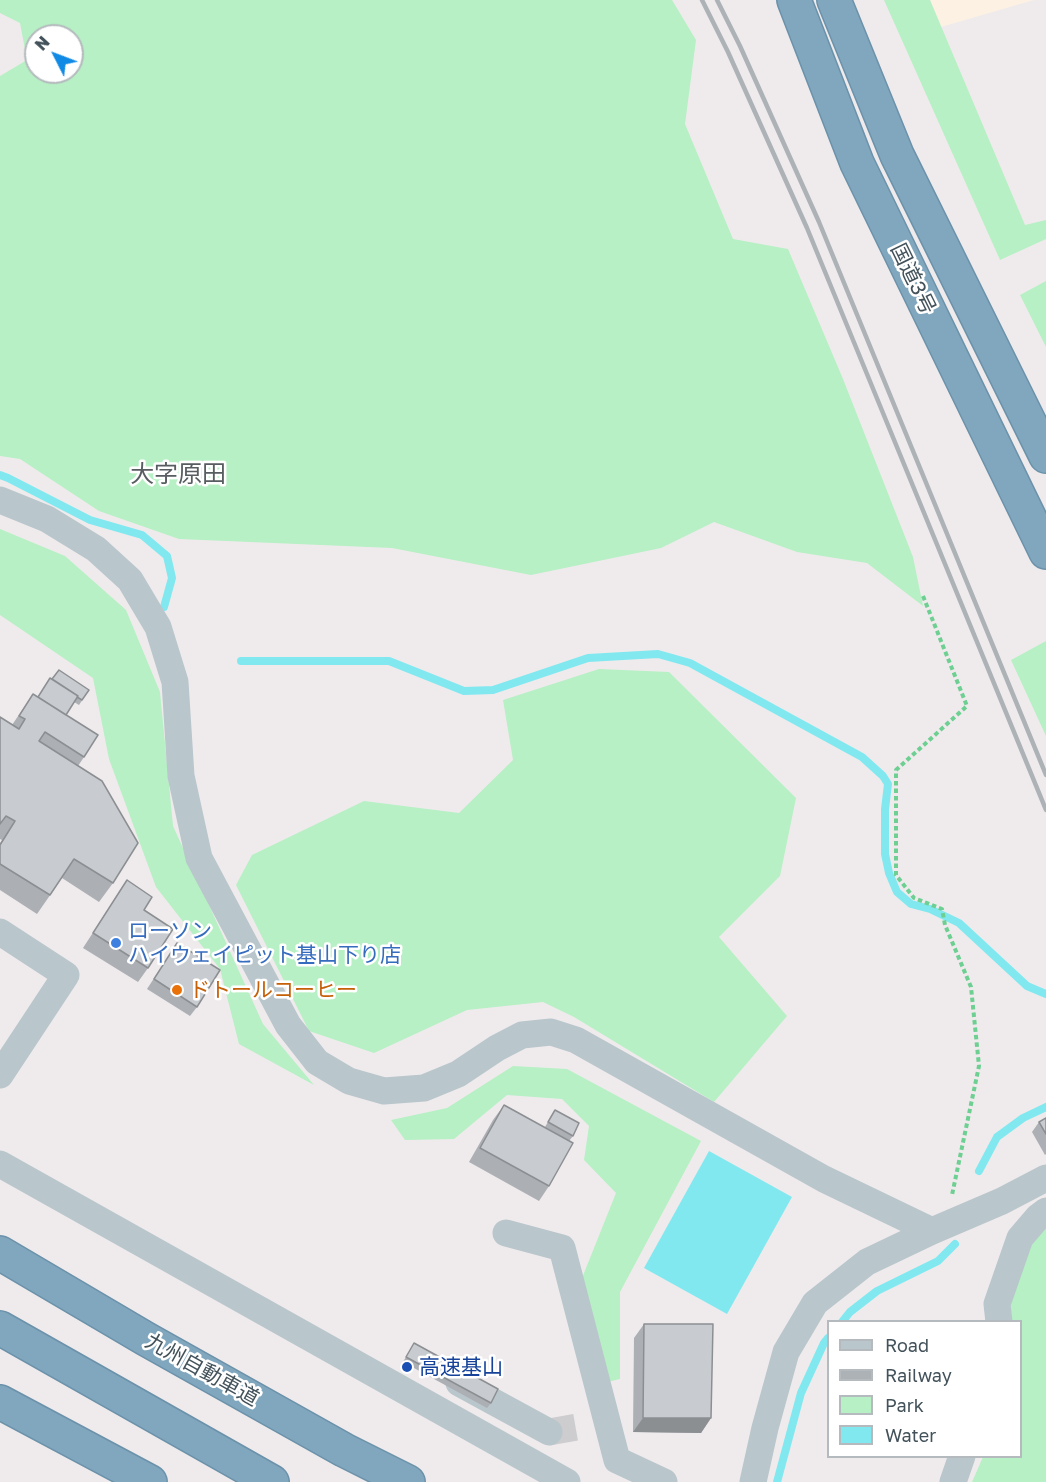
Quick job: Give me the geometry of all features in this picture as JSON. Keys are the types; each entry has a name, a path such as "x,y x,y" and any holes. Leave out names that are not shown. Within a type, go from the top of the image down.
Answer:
{"highway":[{"name":"国道3号","path":"794,0 857,163 1046,552"},
{"name":"国道3号","path":"834,0 897,155 1046,456"},
{"name":"九州自動車道","path":"0,1253 156,1345 344,1450 408,1482"},
{"path":"0,1328 272,1482"},
{"path":"0,1402 150,1482"}],"street":[{"path":"0,500 47,519 96,549 130,580 158,627 175,682 181,776 199,858 288,1025 317,1062 349,1081 384,1091 424,1088 458,1074 496,1048 522,1035 551,1032 576,1040 824,1179 932,1231"},
{"path":"0,932 66,975 0,1075"},
{"path":"0,1164 567,1482"},
{"path":"753,1482 786,1352 815,1303 867,1262 1002,1201 1046,1178"},
{"path":"999,1320 997,1304 1020,1238 1046,1211"},
{"path":"506,1233 562,1248 594,1424 617,1460 664,1482"},
{"path":"434,1369 549,1432"},
{"path":"953,1482 961,1458"}],"path":[{"path":"922,596 968,706 896,770 896,875 914,898 942,909 945,925 971,987 979,1066 950,1207 932,1231"}],"shaded area":[{"path":"930,0 1034,0 941,27"}],"green space":[{"path":"0,0 672,0 696,40 685,124 733,239 788,249 843,379 913,557 923,606 867,563 797,552 714,522 661,548 531,575 392,548 179,539 99,511 20,459 0,456 0,76 24,62 24,84 84,84 84,24 24,24 24,44 20,23 0,13"},
{"path":"884,0 930,0 1025,225 1046,220 1046,239 1000,260"},
{"path":"1046,281 1046,347 1020,295"},
{"path":"0,529 65,556 126,610 160,692 173,826 263,1024 314,1085 239,1044 220,969 156,887 109,759 93,678 0,615"},
{"path":"1046,641 1046,736 1011,660"},
{"path":"599,669 669,672 796,798 780,876 719,937 787,1016 714,1102 574,1017 543,1002 467,1010 374,1053 309,1031 236,885 252,855 364,801 459,813 513,760 503,700"},
{"path":"513,1066 567,1069 701,1141 620,1292 620,1379 590,1386 580,1283 616,1193 584,1160 589,1126 562,1099 507,1095 454,1139 405,1140 391,1120 447,1108"},
{"path":"1046,1225 1046,1482 972,1482 983,1458 1022,1458 1022,1320 1009,1320 1007,1305 1030,1237"}],"water":[{"path":"709,1151 792,1197 727,1314 644,1268"}],"building":[{"path":"59,670 89,690 82,700 52,679"},
{"path":"50,678 78,696 66,715 38,697"},
{"path":"33,694 98,735 84,757 45,732 39,741 102,781 138,843 113,883 74,859 50,895 0,864 0,845 15,821 6,816 0,824 0,717 19,729 25,719 19,716"},
{"path":"127,880 152,897 144,910 173,929 148,968 93,933"},
{"path":"177,943 220,970 197,1007 154,979"},
{"path":"504,1105 573,1143 549,1186 480,1148"},
{"path":"555,1110 579,1123 573,1136 548,1122"},
{"path":"1046,1118 1046,1134 1039,1122"},
{"path":"644,1324 713,1324 711,1418 643,1418"},
{"path":"414,1343 498,1389 491,1403 406,1357"}],"waterway":[{"path":"0,475 90,520 142,535 167,556 172,578 164,607"},
{"path":"241,661 389,661 464,691 493,690 588,658 658,654 690,663 862,757 883,776 888,784 885,809 885,854 889,873 897,892 911,904 930,909 959,923 1027,986 1046,994"},
{"path":"979,1171 997,1137 1023,1118 1046,1107"},
{"path":"844,1320 850,1312 877,1291 938,1261 955,1244"},
{"path":"777,1482 801,1393 827,1339"}],"tunnel":[{"path":"549,1432 583,1426"}],"railway":[{"path":"702,0 728,52 807,228 1046,810"},
{"path":"717,0 819,222 1046,775"}],"place":[{"name":"ローソン ハイウェイピット基山下り店","path":"116,943"},
{"name":"ドトールコーヒー","path":"177,990"},
{"name":"高速基山","path":"407,1367"}],"district":[{"name":"大字原田","path":"178,474"}]}
